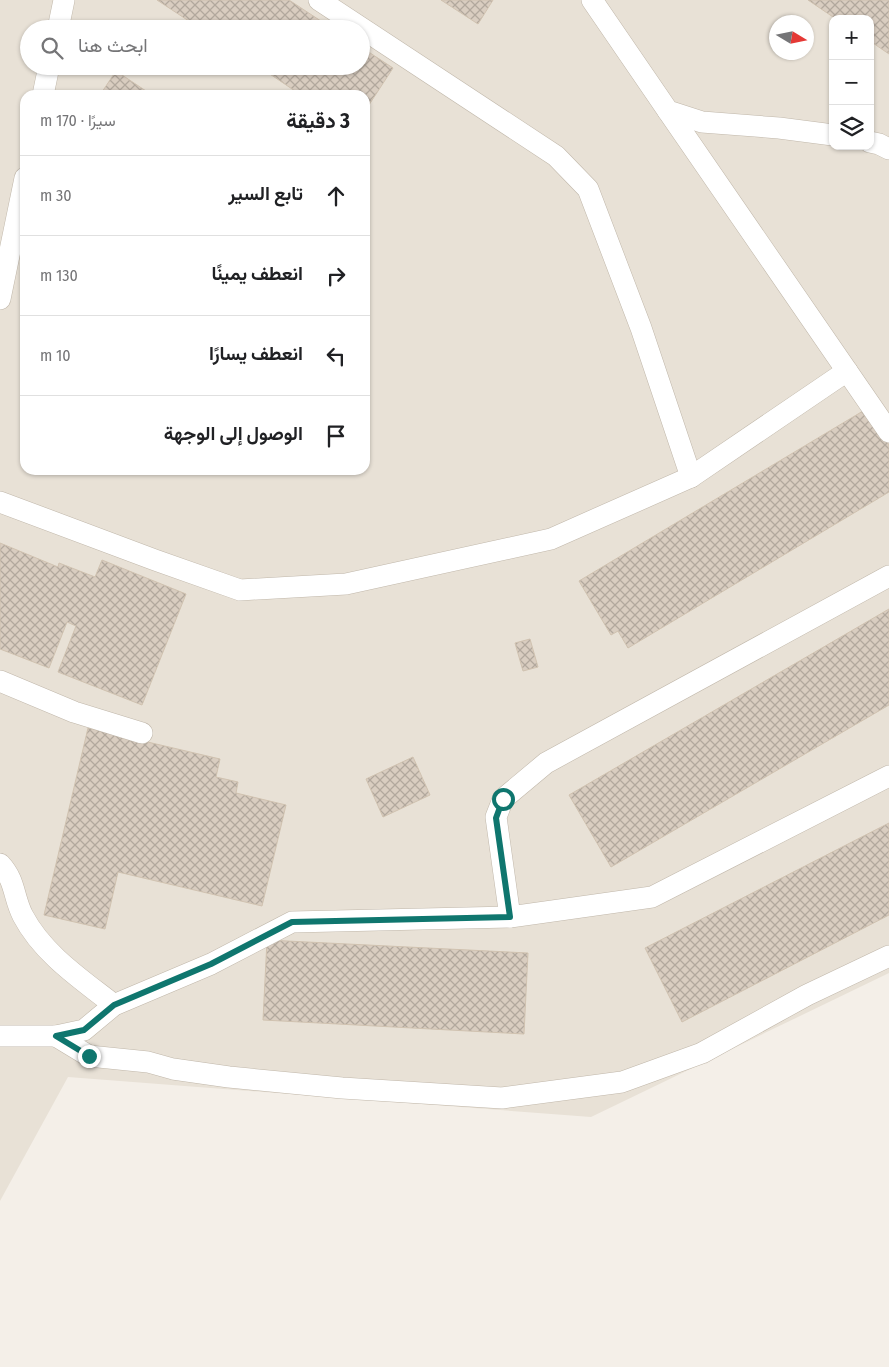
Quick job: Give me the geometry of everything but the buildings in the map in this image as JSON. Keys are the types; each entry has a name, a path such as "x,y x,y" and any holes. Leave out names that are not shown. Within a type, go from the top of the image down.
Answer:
{"street":[{"path":"60,20 64,0"},
{"path":"319,0 349,20"},
{"path":"592,0 889,432"},
{"path":"370,34 556,156 588,189 641,328 690,476"},
{"path":"44,90 47,75"},
{"path":"668,111 702,122 779,128 829,134"},
{"path":"874,143 889,150"},
{"path":"0,299 20,202"},
{"path":"0,502 240,590 346,584 551,539 690,476 847,371"},
{"path":"510,917 496,818 503,799 546,763 889,576"},
{"path":"0,681 74,712 142,733"},
{"path":"0,1036 56,1036 84,1030 114,1005 211,964 292,922 510,917 652,897 889,776"},
{"path":"0,864 9,873 23,916 42,944 114,1005"},
{"path":"56,1036 89,1056 148,1062 173,1070 342,1088 502,1098 622,1082 702,1052 807,995 889,956"}],"shaded area":[{"path":"0,0 889,0 889,973 591,1117 68,1077 0,1201"}],"route":[{"path":"89,1056 56,1036 84,1030 114,1005 211,964 292,922 510,917 496,818 503,799"}]}
